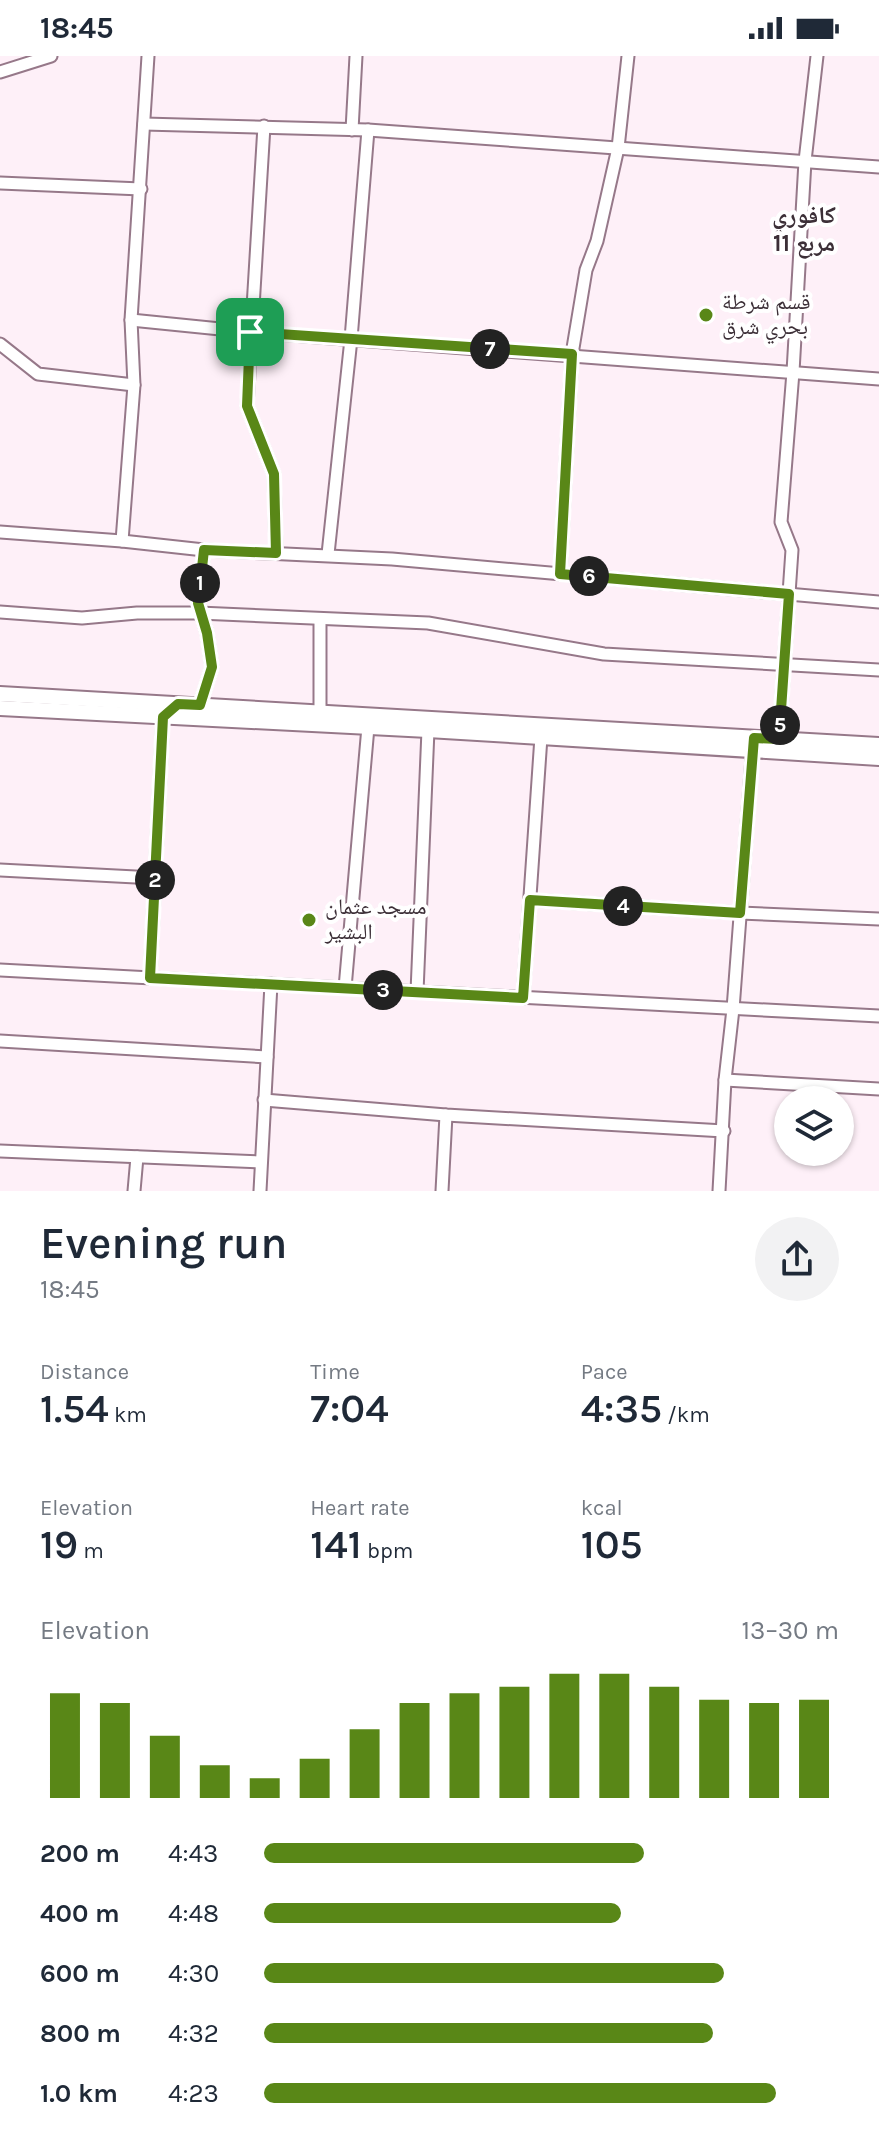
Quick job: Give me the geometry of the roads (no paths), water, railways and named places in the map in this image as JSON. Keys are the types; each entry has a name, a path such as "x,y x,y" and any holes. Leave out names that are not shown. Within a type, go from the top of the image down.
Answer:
{"street":[{"path":"0,72 51,56"},
{"path":"122,541 134,385 131,320 148,56"},
{"path":"352,130 356,56"},
{"path":"560,574 572,354 586,270 597,241 618,148 628,56"},
{"path":"779,739 792,550 781,522 805,161 817,56"},
{"path":"144,124 368,130 879,167"},
{"path":"264,126 247,406 274,474 276,553"},
{"path":"328,554 351,339 368,130"},
{"path":"0,183 141,189"},
{"path":"131,320 250,332 879,379"},
{"path":"0,344 38,374 134,385"},
{"path":"0,532 204,550 328,554 879,602"},
{"path":"200,705 212,667 207,633 199,613 204,550"},
{"path":"0,612 82,618 137,613 199,613 428,623 604,654 879,670"},
{"path":"320,619 320,711"},
{"path":"0,694 383,715 753,744 879,758"},
{"path":"150,978 163,717 178,704"},
{"path":"0,708 541,737 753,744 779,739 879,745"},
{"path":"345,988 368,727 383,715"},
{"path":"417,992 428,730"},
{"path":"523,998 541,737"},
{"path":"719,1191 725,1080 753,744"},
{"path":"0,870 155,878"},
{"path":"530,900 879,919"},
{"path":"0,970 879,1016"},
{"path":"260,1191 271,984"},
{"path":"0,1041 267,1057"},
{"path":"725,1080 879,1089"},
{"path":"264,1100 446,1115 724,1131"},
{"path":"442,1191 446,1115"},
{"path":"0,1151 261,1162"},
{"path":"134,1191 137,1157"}],"place":[{"name":"قسم شرطة بحري شرق","path":"706,315"},
{"name":"مسجد عثمان البشير","path":"309,920"}],"district":[{"name":"كافوري مربع 11","path":"804,229"}]}
